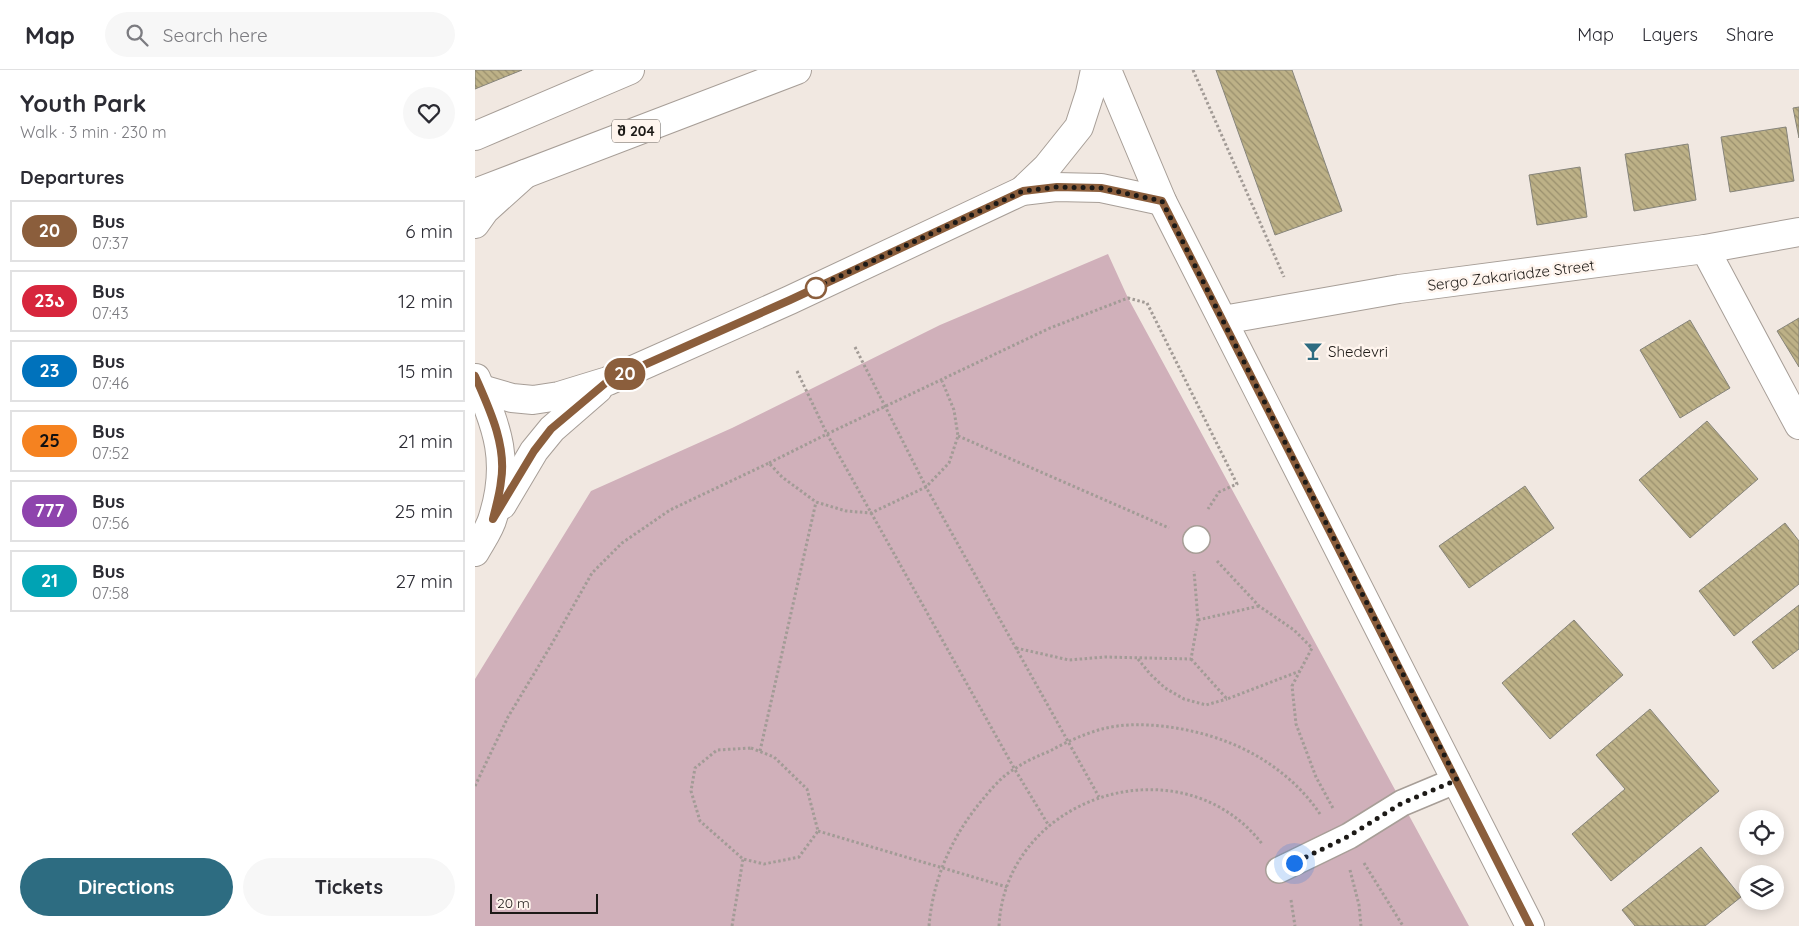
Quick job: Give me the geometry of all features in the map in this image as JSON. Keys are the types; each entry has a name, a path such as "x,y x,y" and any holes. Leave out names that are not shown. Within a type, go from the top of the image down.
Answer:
{"main road":[{"path":"475,136 630,70"},
{"name":"შ 204","path":"475,193 797,70"},
{"path":"1023,191 1047,167 1079,127 1095,70"},
{"path":"1107,70 1162,201 1530,926"},
{"path":"475,224 485,210 527,172"},
{"path":"478,382 512,398 533,400 559,396 608,381 790,300 1023,191 1057,187 1101,188 1162,201"},
{"name":"Sergo Zakariadze Street","path":"1223,320 1399,289 1705,249 1799,232"},
{"path":"1705,249 1799,425"},
{"path":"475,552 534,451 551,429 608,381"},
{"path":"478,382 498,433 502,458 502,480 493,519"}],"street":[{"path":"1279,870 1349,836 1402,803 1457,780"}],"path":[{"path":"1193,70 1297,307"},
{"path":"855,347 926,487 1099,797"},
{"path":"797,371 827,434 1049,826"},
{"path":"475,786 508,717 592,573 622,542 670,510 827,434 942,381 954,410 958,436 949,463 926,487 871,513 845,511 816,502 782,477 769,463"},
{"path":"958,436 1197,540 1194,577 1198,620 1191,659"},
{"path":"760,751 816,502"},
{"path":"1198,620 1259,606"},
{"path":"1016,648 1069,660 1105,657 1191,659 1227,699"},
{"path":"1138,658 1150,674 1165,688 1184,699 1206,704 1227,699 1300,671"},
{"path":"929,926 931,906 941,867 953,840 970,813 991,789 1015,768 1068,741 1104,729 1138,725 1173,727 1207,734 1239,746 1269,764 1302,792 1319,812 1337,841 1355,888 1361,926"},
{"path":"751,748 775,757 807,789 818,831 799,857 764,864 743,858 700,821 691,791 695,768 717,750 751,748"},
{"path":"999,926 1007,887 1018,864 1032,844 1049,826 1081,805 1099,797 1134,790 1152,789 1186,794 1203,800 1234,817 1247,828 1265,848 1279,870 1289,893 1295,926"},
{"path":"818,831 1007,887"},
{"path":"733,926 743,858"}],"shaded area":[{"path":"1108,254 1128,298 1469,926 475,926 475,679 591,491 732,428 940,325"}],"building":[{"path":"475,70 522,70 475,89"},
{"path":"1216,70 1292,70 1342,211 1275,235"},
{"path":"1799,107 1799,138 1793,108"},
{"path":"1786,127 1794,181 1730,192 1721,137"},
{"path":"1688,144 1696,200 1634,211 1625,154"},
{"path":"1580,167 1587,217 1537,225 1529,175"},
{"path":"1799,318 1799,367 1777,331"},
{"path":"1690,320 1730,388 1680,418 1640,350"},
{"path":"1707,421 1758,479 1690,538 1639,480"},
{"path":"1525,486 1554,528 1469,588 1439,546"},
{"path":"1785,523 1799,541 1799,584 1734,636 1699,591"},
{"path":"1799,605 1799,649 1773,669 1752,642"},
{"path":"1574,620 1623,675 1550,739 1502,683"},
{"path":"1650,709 1719,791 1611,881 1572,834 1625,789 1596,755"},
{"path":"1701,847 1739,894 1739,899 1705,926 1635,926 1622,910"}],"bus line":[{"name":"20","path":"475,376 498,433 502,458 502,480 493,519 534,451 551,429 608,381 790,300 1023,191 1057,187 1101,188 1162,201 1530,926"}],"place":[{"name":"Shedevri","path":"1313,351"}],"route":[{"path":"816,288 808,291 1023,191 1057,187 1101,188 1162,201 1457,780 1402,803 1349,836 1294,863"}]}
